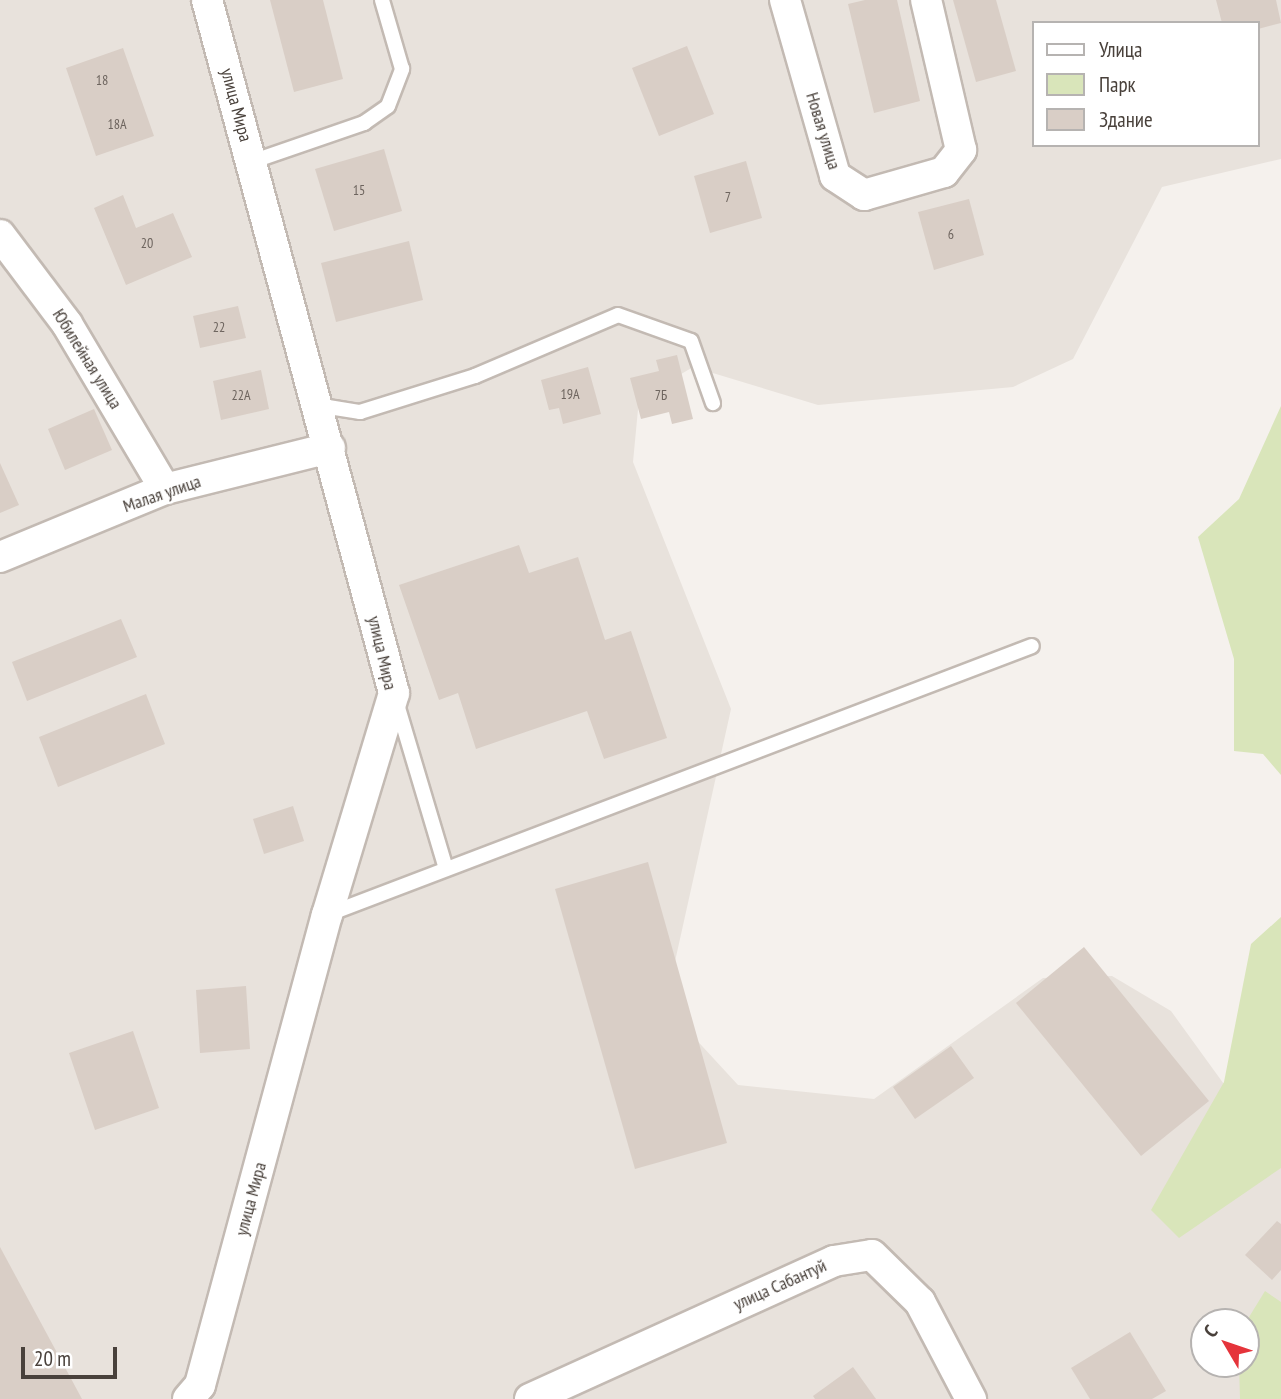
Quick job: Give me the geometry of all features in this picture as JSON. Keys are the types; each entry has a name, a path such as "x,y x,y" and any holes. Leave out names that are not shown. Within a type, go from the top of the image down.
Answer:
{"street":[{"name":"улица Мира","path":"201,1394 327,915 394,693 207,0"},
{"name":"Новая улица","path":"785,0 835,176 864,195 944,172 961,150 926,0"},
{"name":"Юбилейная улица","path":"0,235 67,324 165,489"},
{"name":"Малая улица","path":"0,557 165,489 330,448"},
{"name":"улица Сабантуй","path":"530,1399 834,1261 872,1255 920,1302 971,1399"}],"lane":[{"path":"251,162 364,123 388,106 402,69 382,0"},
{"path":"316,405 360,412 475,376 618,315 691,341 713,403"},
{"path":"327,915 1032,646"},
{"path":"394,693 446,869"}],"shaded area":[{"path":"0,0 1281,0 1281,159 1162,187 1073,359 1013,387 818,405 693,367 639,399 633,462 731,709 674,966 691,1034 738,1085 874,1099 1043,978 1112,976 1171,1011 1281,1163 1281,1399 0,1399"}],"green space":[{"path":"1281,406 1281,775 1263,754 1234,751 1234,659 1198,537 1239,499"},
{"path":"1281,917 1281,1168 1179,1238 1151,1210 1224,1082 1251,944"},
{"path":"1265,1291 1281,1302 1281,1399 1240,1399 1239,1378 1260,1378 1260,1308 1255,1308"}],"building":[{"path":"270,0 323,0 343,79 294,92"},
{"path":"865,0 897,0 920,101 874,113 848,4"},
{"path":"953,0 996,0 1016,71 976,82"},
{"path":"1216,0 1276,0 1281,23 1260,28 1260,21 1221,21"},
{"path":"687,46 714,114 659,136 632,68"},
{"path":"123,48 154,136 96,156 66,68"},
{"path":"384,149 402,211 334,231 315,169"},
{"path":"746,161 762,218 710,233 694,176"},
{"path":"123,195 136,228 173,213 192,257 126,285 94,208"},
{"path":"969,199 984,255 934,270 918,212"},
{"path":"409,241 423,300 336,322 321,263"},
{"path":"238,306 246,338 200,348 193,316"},
{"path":"677,355 693,419 672,424 669,412 641,419 630,378 659,371 656,360"},
{"path":"588,367 601,414 563,424 559,408 549,410 541,380"},
{"path":"261,370 269,409 221,420 213,381"},
{"path":"94,409 112,450 65,470 48,429"},
{"path":"0,463 19,505 0,513"},
{"path":"519,545 529,573 578,557 605,640 631,631 667,738 604,759 587,711 476,749 458,693 439,700 399,585"},
{"path":"121,619 137,657 27,701 12,662"},
{"path":"146,694 165,744 58,787 39,737"},
{"path":"293,806 304,841 264,854 253,819"},
{"path":"648,862 727,1143 635,1169 555,889"},
{"path":"1084,947 1209,1101 1141,1156 1016,1003"},
{"path":"246,986 250,1049 200,1053 196,990"},
{"path":"133,1031 159,1108 95,1130 69,1053"},
{"path":"951,1046 974,1078 915,1119 893,1087"},
{"path":"1277,1221 1281,1224 1281,1270 1272,1280 1245,1255"},
{"path":"0,1247 82,1399 0,1399"},
{"path":"1130,1332 1166,1391 1152,1399 1090,1399 1071,1368"},
{"path":"853,1367 876,1399 815,1399 813,1396"}]}
